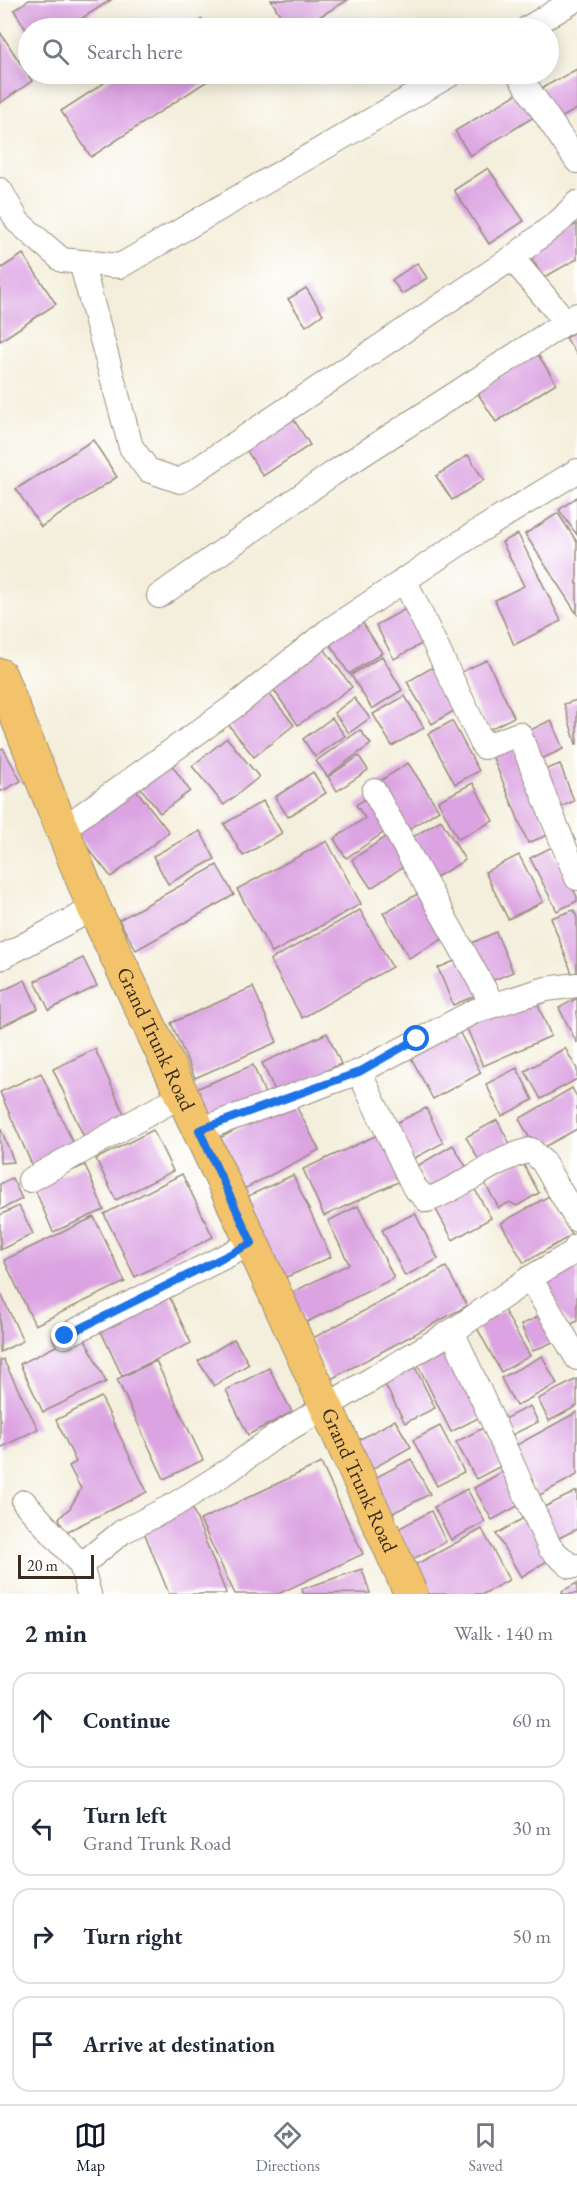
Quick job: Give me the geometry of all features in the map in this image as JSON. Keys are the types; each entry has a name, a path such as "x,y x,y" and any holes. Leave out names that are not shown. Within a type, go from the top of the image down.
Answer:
{"main road":[{"name":"Grand Trunk Road","path":"0,675 94,908 252,1243 411,1594"}],"street":[{"path":"545,18 575,0"},
{"path":"0,190 18,222 62,260 120,266 434,84"},
{"path":"525,84 577,161"},
{"path":"81,262 130,447 148,470 180,481 512,258 562,219 577,203"},
{"path":"159,596 332,474 572,319 512,258"},
{"path":"61,830 236,705 328,631 404,579 577,471"},
{"path":"404,579 484,747 519,734 577,878"},
{"path":"374,792 450,923 493,1005"},
{"path":"0,958 94,908"},
{"path":"199,1130 359,1072 417,1039 493,1005 546,989 577,985"},
{"path":"359,1072 414,1187 428,1200 512,1155 531,1150 543,1161 577,1220"},
{"path":"30,1180 182,1095"},
{"path":"65,1336 252,1243"},
{"path":"81,1565 122,1532 174,1505 326,1405 452,1331 574,1252 577,1246"},
{"path":"531,1278 577,1358"},
{"path":"452,1331 550,1548 570,1566 577,1566"},
{"path":"24,1502 81,1565 84,1592"}],"building":[{"path":"29,0 111,0 83,18 19,18 14,10"},
{"path":"271,0 348,0 317,18 282,18"},
{"path":"0,32 18,60 18,84 28,84 0,103"},
{"path":"577,69 577,109 557,120 540,89 549,84 559,84 559,79"},
{"path":"103,84 203,84 91,157 61,111"},
{"path":"520,92 534,117 470,156 455,131"},
{"path":"488,168 524,221 489,244 454,190"},
{"path":"577,224 577,259 543,278 528,251"},
{"path":"23,254 56,304 0,341 0,269"},
{"path":"417,263 427,278 402,294 392,280"},
{"path":"306,288 323,314 306,326 288,299"},
{"path":"577,330 577,355 566,338"},
{"path":"537,353 556,383 496,422 477,392"},
{"path":"292,417 310,445 263,476 245,448"},
{"path":"93,440 117,477 41,527 16,489"},
{"path":"468,455 484,480 452,500 436,476"},
{"path":"577,497 577,535 559,510"},
{"path":"558,513 577,542 577,614 525,534"},
{"path":"518,534 561,621 514,645 495,600 524,586 502,542"},
{"path":"411,606 429,640 394,659 376,625"},
{"path":"361,620 382,653 349,674 328,641"},
{"path":"320,643 352,687 298,725 267,680"},
{"path":"382,656 402,690 372,709 351,675"},
{"path":"487,660 514,717 488,730 461,672"},
{"path":"433,667 457,709 432,724 407,682"},
{"path":"264,687 294,725 254,757 224,719"},
{"path":"405,696 424,728 392,746 373,714"},
{"path":"354,698 370,718 349,733 334,713"},
{"path":"577,700 577,744 576,744 564,704"},
{"path":"332,718 345,736 315,757 303,739"},
{"path":"551,720 563,749 537,761 524,733"},
{"path":"452,721 479,771 455,784 428,734"},
{"path":"360,730 371,744 327,776 316,761"},
{"path":"227,738 259,777 224,805 192,766"},
{"path":"512,747 550,834 528,843 491,753"},
{"path":"3,748 21,781 0,792 0,750"},
{"path":"359,756 368,770 337,791 328,777"},
{"path":"408,763 439,810 408,830 377,783"},
{"path":"171,764 190,791 160,813 140,787"},
{"path":"560,764 574,801 556,809 542,771"},
{"path":"313,772 326,793 288,817 275,797"},
{"path":"473,783 493,821 458,839 438,801"},
{"path":"134,787 169,832 111,877 76,833"},
{"path":"368,797 389,829 346,858 334,839 365,818 356,805"},
{"path":"263,801 282,833 243,856 224,824"},
{"path":"441,820 465,860 435,878 411,838"},
{"path":"200,831 215,859 168,884 153,856"},
{"path":"391,833 410,862 371,888 352,860"},
{"path":"327,841 361,904 272,953 237,889"},
{"path":"552,847 577,897 577,901 557,911 530,858"},
{"path":"519,855 543,902 508,919 485,872"},
{"path":"217,865 234,895 136,950 119,920"},
{"path":"423,891 448,936 409,958 383,913"},
{"path":"360,910 392,967 302,1018 270,960"},
{"path":"574,910 577,918 577,974 573,976 551,918"},
{"path":"496,932 513,972 489,982 472,943"},
{"path":"464,957 479,994 453,1005 438,968"},
{"path":"83,958 97,986 49,1010 35,981"},
{"path":"25,980 38,1009 0,1027 0,992"},
{"path":"253,987 277,1042 195,1078 171,1023"},
{"path":"534,995 551,1036 483,1066 465,1024"},
{"path":"577,998 577,1043 559,1008"},
{"path":"455,1024 481,1073 433,1099 407,1050"},
{"path":"327,1033 341,1064 276,1093 262,1063"},
{"path":"565,1048 577,1069 577,1079 541,1099 525,1071"},
{"path":"95,1049 126,1118 84,1137 53,1069"},
{"path":"253,1065 266,1096 209,1120 196,1089"},
{"path":"517,1068 533,1100 502,1116 486,1084"},
{"path":"41,1073 74,1145 32,1165 0,1092"},
{"path":"572,1088 577,1097 577,1129 537,1151 519,1119"},
{"path":"293,1100 319,1150 242,1190 216,1140"},
{"path":"426,1108 443,1143 411,1160 392,1125"},
{"path":"497,1120 510,1144 480,1162 466,1137"},
{"path":"0,1127 14,1162 0,1163"},
{"path":"153,1130 173,1171 116,1200 96,1159"},
{"path":"384,1132 405,1179 324,1216 303,1169"},
{"path":"453,1145 470,1173 433,1194 417,1166"},
{"path":"521,1160 539,1193 517,1206 510,1202 499,1208 484,1182"},
{"path":"85,1165 104,1210 53,1232 34,1187"},
{"path":"182,1174 213,1237 135,1277 104,1214"},
{"path":"293,1175 331,1257 280,1280 242,1199"},
{"path":"12,1178 22,1199 0,1210 0,1184"},
{"path":"473,1186 491,1218 453,1240 435,1208"},
{"path":"549,1196 572,1235 524,1263 501,1223"},
{"path":"19,1206 33,1234 0,1250 0,1215"},
{"path":"358,1206 394,1278 305,1323 291,1293 349,1264 328,1221"},
{"path":"415,1213 438,1259 405,1276 382,1230"},
{"path":"94,1217 125,1282 35,1325 4,1260"},
{"path":"577,1259 577,1321 570,1325 543,1282"},
{"path":"446,1267 467,1306 331,1379 311,1339"},
{"path":"0,1292 23,1341 0,1352"},
{"path":"168,1294 191,1343 122,1376 99,1327"},
{"path":"504,1310 530,1356 501,1372 476,1326"},
{"path":"549,1311 562,1338 533,1351 521,1325"},
{"path":"82,1333 106,1382 43,1412 20,1364"},
{"path":"234,1339 249,1364 214,1386 198,1361"},
{"path":"448,1346 482,1416 451,1432 416,1361"},
{"path":"542,1356 557,1384 516,1406 501,1378"},
{"path":"3,1359 38,1429 0,1448 0,1361"},
{"path":"156,1361 203,1460 164,1479 117,1379"},
{"path":"412,1361 435,1408 405,1423 381,1377"},
{"path":"269,1368 292,1412 248,1435 226,1390"},
{"path":"577,1379 577,1406 549,1421 538,1399"},
{"path":"101,1397 147,1492 64,1533 59,1518 70,1508 81,1489 69,1466 76,1462 56,1420"},
{"path":"530,1406 538,1422 510,1436 502,1420"},
{"path":"577,1412 577,1475 538,1496 513,1447"},
{"path":"395,1420 411,1447 372,1469 357,1441"},
{"path":"440,1426 464,1472 437,1486 413,1440"},
{"path":"483,1428 503,1465 476,1479 456,1442"},
{"path":"411,1459 430,1494 389,1515 371,1480"},
{"path":"321,1463 363,1554 278,1594 235,1594 200,1520"},
{"path":"507,1469 525,1502 492,1520 474,1488"},
{"path":"467,1489 485,1522 451,1540 434,1507"},
{"path":"577,1491 577,1529 557,1539 542,1508"},
{"path":"192,1507 225,1594 169,1594 142,1527"},
{"path":"431,1511 446,1542 413,1559 398,1529"},
{"path":"527,1516 552,1558 521,1577 496,1534"},
{"path":"482,1529 509,1580 483,1594 422,1594 409,1568"},
{"path":"362,1569 370,1593 304,1594 302,1589"},
{"path":"577,1583 577,1594 563,1594 562,1591"}],"route":[{"path":"65,1336 204,1269 252,1243 199,1130 359,1072 417,1039"}]}
